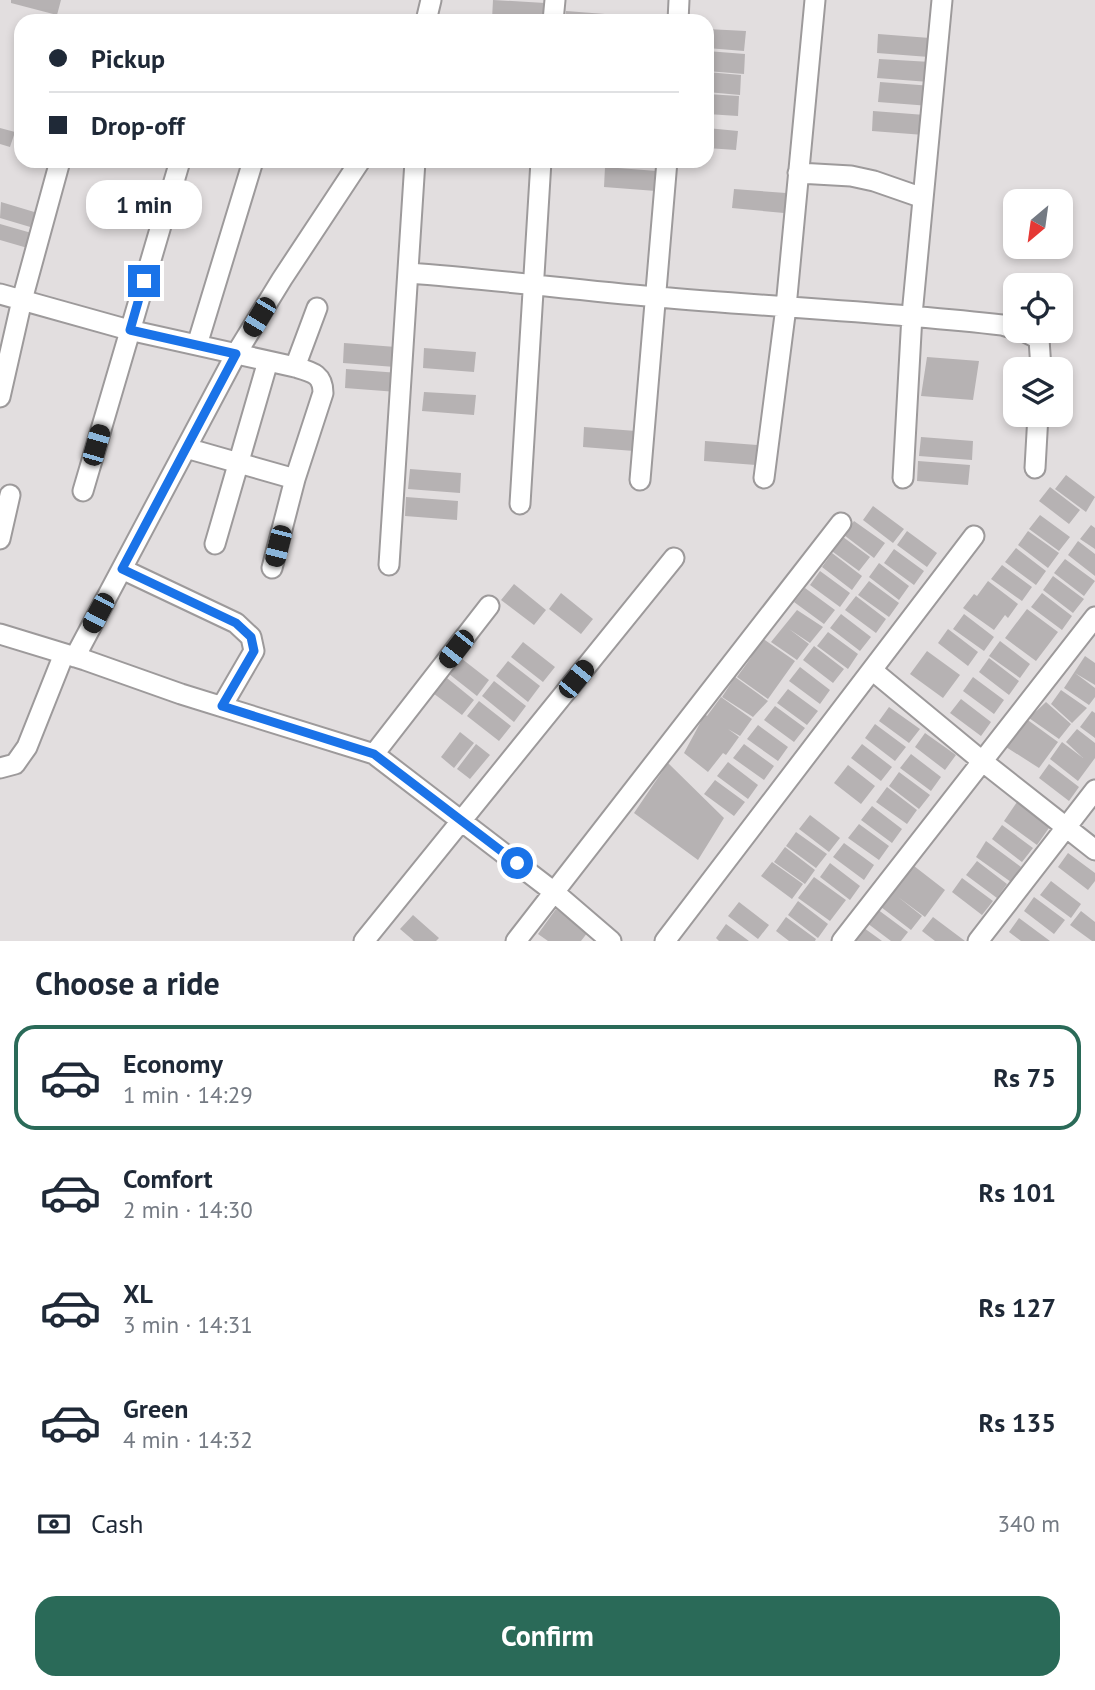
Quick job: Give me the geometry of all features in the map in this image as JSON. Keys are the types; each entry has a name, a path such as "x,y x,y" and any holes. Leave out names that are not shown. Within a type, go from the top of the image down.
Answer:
{"street":[{"path":"764,478 786,307 815,0"},
{"path":"903,478 912,315 942,0"},
{"path":"0,397 22,300 58,168"},
{"path":"83,491 178,168"},
{"path":"197,345 251,168"},
{"path":"0,768 15,764 27,747 70,655 122,569 236,354 355,168"},
{"path":"389,565 415,168"},
{"path":"520,504 541,168"},
{"path":"640,480 666,168"},
{"path":"798,173 851,176 923,198"},
{"path":"408,273 534,283 655,297 912,315 1003,325"},
{"path":"0,295 130,330 313,372 323,383 323,393 295,479 272,568"},
{"path":"295,367 317,308"},
{"path":"215,544 268,362"},
{"path":"1035,468 1037,427"},
{"path":"186,448 295,479"},
{"path":"0,539 10,495"},
{"path":"516,941 841,523"},
{"path":"666,941 974,536"},
{"path":"364,941 674,558"},
{"path":"122,569 236,623 251,637 254,651 222,706"},
{"path":"374,754 489,606"},
{"path":"842,941 1095,617"},
{"path":"0,634 374,754 554,892 611,941"},
{"path":"872,670 1095,850"},
{"path":"978,941 1095,790"}],"building":[{"path":"11,0 61,0 57,14 11,3"},
{"path":"493,0 545,3 544,14 492,14"},
{"path":"566,11 605,14 566,14"},
{"path":"714,29 746,31 744,51 714,49"},
{"path":"878,34 930,38 929,57 877,53"},
{"path":"714,52 745,54 744,74 714,72"},
{"path":"879,59 931,62 929,82 877,78"},
{"path":"714,73 741,75 740,95 714,93"},
{"path":"880,82 932,86 930,106 878,102"},
{"path":"714,94 739,96 738,116 714,114"},
{"path":"873,111 925,115 924,135 872,131"},
{"path":"0,128 14,132 10,147 0,144"},
{"path":"714,129 738,131 736,150 714,148"},
{"path":"605,168 657,171 656,191 604,187"},
{"path":"734,189 786,193 784,213 732,208"},
{"path":"1,202 41,214 37,229 0,218"},
{"path":"0,224 35,234 31,249 0,240"},
{"path":"344,343 396,347 395,367 343,363"},
{"path":"424,348 476,352 474,372 423,368"},
{"path":"927,357 979,361 973,400 921,396"},
{"path":"346,369 399,373 397,392 345,388"},
{"path":"424,392 476,395 474,415 422,411"},
{"path":"584,427 636,431 634,451 583,447"},
{"path":"921,437 973,441 972,460 919,456"},
{"path":"705,441 757,445 756,465 704,461"},
{"path":"918,461 970,465 968,485 917,481"},
{"path":"410,469 461,473 460,493 408,489"},
{"path":"1066,475 1095,497 1086,512 1055,489"},
{"path":"1050,487 1080,510 1069,524 1039,501"},
{"path":"406,497 458,501 457,520 405,516"},
{"path":"873,506 904,529 893,543 863,520"},
{"path":"1040,515 1070,537 1059,551 1029,529"},
{"path":"854,521 885,543 874,558 844,535"},
{"path":"1091,525 1095,528 1095,549 1080,539"},
{"path":"907,531 937,553 927,567 897,545"},
{"path":"1028,531 1059,553 1048,568 1018,545"},
{"path":"839,534 870,557 859,571 829,549"},
{"path":"1078,541 1095,554 1095,576 1068,555"},
{"path":"1016,548 1046,571 1036,585 1005,562"},
{"path":"894,549 924,571 914,585 884,563"},
{"path":"832,553 862,576 852,590 822,567"},
{"path":"1065,559 1095,581 1084,596 1054,573"},
{"path":"879,563 909,586 899,600 869,577"},
{"path":"1002,565 1032,587 1022,601 991,579"},
{"path":"820,571 850,593 840,607 810,585"},
{"path":"1053,576 1084,599 1073,613 1043,590"},
{"path":"869,581 899,603 889,617 858,595"},
{"path":"988,581 1018,604 1008,618 1005,615 994,630 963,608 974,594 977,596"},
{"path":"514,584 546,610 534,625 501,600"},
{"path":"805,588 835,610 824,624 794,602"},
{"path":"561,593 593,619 581,634 549,609"},
{"path":"1042,593 1072,616 1062,630 1031,607"},
{"path":"856,596 886,619 876,633 845,610"},
{"path":"1027,609 1058,632 1036,661 1005,638"},
{"path":"797,610 823,627 810,643 789,629 809,644 797,660 771,642"},
{"path":"841,614 871,637 860,651 830,628"},
{"path":"964,614 994,637 984,651 953,629"},
{"path":"948,629 978,652 968,666 938,643"},
{"path":"828,632 858,654 848,669 817,646"},
{"path":"762,638 795,661 768,699 737,677"},
{"path":"1000,641 1030,664 1020,678 989,656"},
{"path":"523,642 555,667 543,682 511,657"},
{"path":"814,646 844,669 833,683 803,660"},
{"path":"927,651 960,675 943,698 910,674"},
{"path":"457,655 489,680 477,696 444,670"},
{"path":"1085,656 1095,663 1095,685 1075,673 1095,688 1095,697 1089,705 1064,688"},
{"path":"989,658 1019,681 1009,695 979,672"},
{"path":"508,661 540,686 528,702 496,676"},
{"path":"800,667 830,690 820,704 789,681"},
{"path":"442,674 474,700 462,715 429,690"},
{"path":"735,677 768,701 753,717 722,697"},
{"path":"973,677 1004,700 994,714 963,691"},
{"path":"494,681 526,706 514,722 482,696"},
{"path":"788,689 818,711 807,725 777,703"},
{"path":"1061,690 1087,708 1072,723 1051,704"},
{"path":"721,697 752,719 740,736 728,729 739,737 726,755 723,753 708,772 684,753 705,714 707,716"},
{"path":"961,699 991,722 981,736 950,713"},
{"path":"479,701 511,726 499,741 467,716"},
{"path":"1046,702 1071,724 1059,739 1029,718"},
{"path":"775,706 805,728 794,742 764,720"},
{"path":"889,707 920,729 909,743 879,721"},
{"path":"1092,711 1095,713 1095,738 1080,727"},
{"path":"1025,718 1058,742 1039,768 1006,747"},
{"path":"875,724 906,747 895,761 865,738"},
{"path":"758,725 788,747 778,761 747,739"},
{"path":"1077,729 1095,743 1095,758 1078,781 1050,759 1062,742 1083,758 1066,742"},
{"path":"460,732 474,743 454,768 441,757"},
{"path":"925,733 956,755 945,770 915,747"},
{"path":"476,744 490,755 470,779 457,769"},
{"path":"744,744 774,766 764,780 733,758"},
{"path":"862,744 892,767 881,781 851,758"},
{"path":"911,754 941,777 931,791 900,768"},
{"path":"728,762 758,785 748,799 717,776"},
{"path":"668,763 724,818 698,860 634,813"},
{"path":"1049,764 1079,787 1069,801 1039,778"},
{"path":"848,765 875,786 861,804 834,783"},
{"path":"899,772 930,795 919,809 889,786"},
{"path":"715,780 745,802 734,816 704,794"},
{"path":"887,787 917,810 907,824 876,802"},
{"path":"1017,802 1051,825 1037,845 1004,821"},
{"path":"872,806 902,829 892,843 861,820"},
{"path":"810,815 840,838 829,852 799,829"},
{"path":"859,824 889,846 879,860 848,838"},
{"path":"1002,825 1033,848 1022,862 992,839"},
{"path":"796,832 827,854 816,868 786,846"},
{"path":"986,841 1021,867 1011,882 976,857"},
{"path":"844,843 874,865 864,880 833,857"},
{"path":"785,847 815,870 805,884 774,862"},
{"path":"1068,853 1095,873 1095,881 1088,890 1058,867"},
{"path":"977,861 1007,884 997,898 966,875"},
{"path":"772,862 803,884 792,899 761,876"},
{"path":"830,863 860,886 850,900 820,877"},
{"path":"914,866 945,890 925,917 898,897 922,916 911,930 881,907"},
{"path":"814,877 846,900 830,921 798,898"},
{"path":"962,878 993,901 982,915 952,892"},
{"path":"1051,881 1081,904 1071,918 1040,895"},
{"path":"1034,897 1065,920 1054,934 1024,911"},
{"path":"798,901 828,924 818,938 788,915"},
{"path":"739,902 769,925 758,939 728,916"},
{"path":"556,909 588,932 581,941 548,941 538,934"},
{"path":"877,909 908,932 901,941 891,941 867,923"},
{"path":"1081,911 1095,922 1095,941 1070,925"},
{"path":"413,915 439,938 436,941 414,941 400,929"},
{"path":"786,917 816,939 815,941 789,941 776,931"},
{"path":"933,917 965,941 935,941 922,931"},
{"path":"1019,918 1050,941 1021,941 1009,932"},
{"path":"726,924 749,941 719,941 716,938"},
{"path":"864,928 882,941 855,941"}],"route":[{"path":"144,281 130,330 236,354 122,569 236,623 251,637 254,651 222,706 374,754 517,863"}]}
